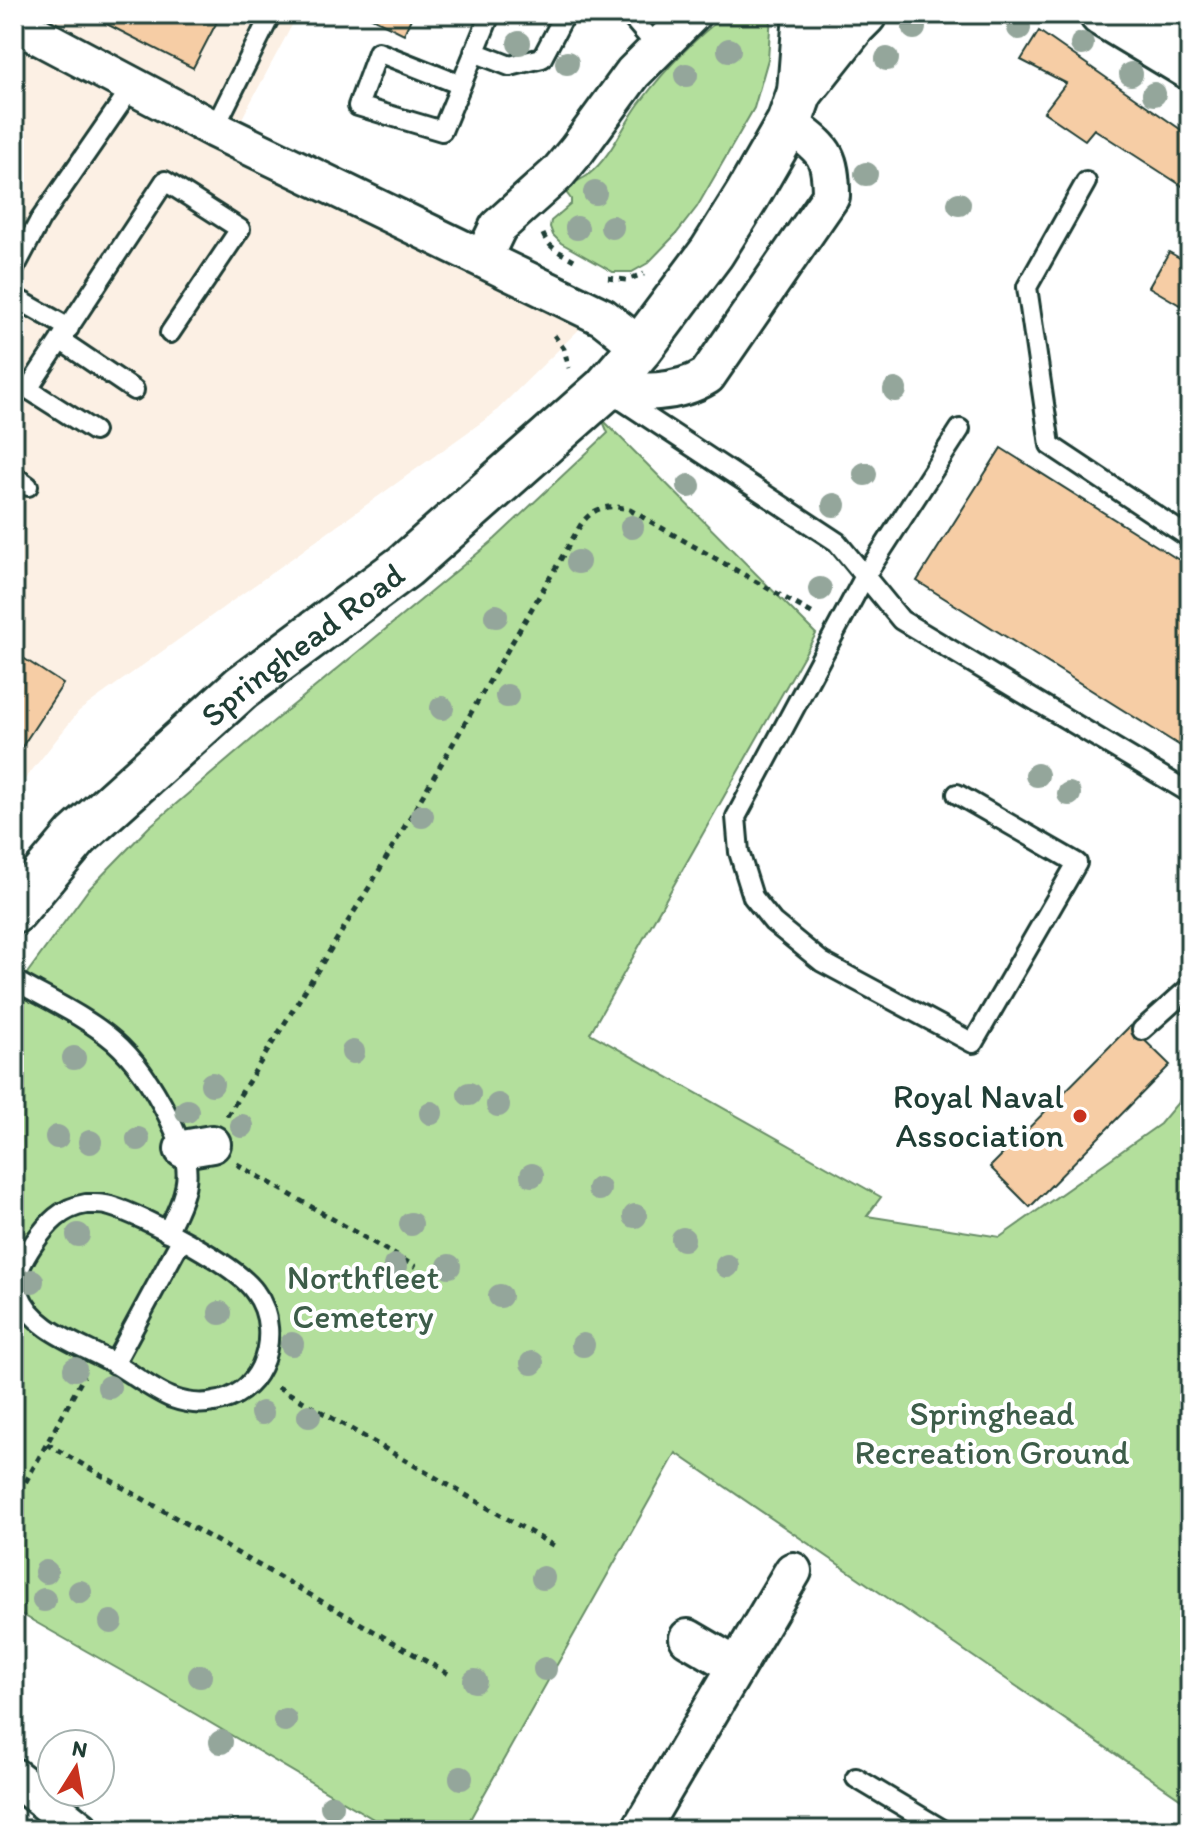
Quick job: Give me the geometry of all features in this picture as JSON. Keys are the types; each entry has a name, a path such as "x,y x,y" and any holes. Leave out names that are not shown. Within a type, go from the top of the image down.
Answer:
{"main road":[{"name":"Springhead Road","path":"794,108 806,14"},
{"name":"Springhead Road","path":"14,911 77,836 241,688 405,566 605,389 641,347 712,252 747,196 794,108 864,14"},
{"path":"1102,14 1190,67"},
{"path":"1182,14 1190,19"}],"street":[{"path":"483,258 498,227 543,187 577,150 625,82 692,14"},
{"path":"14,23 214,129 603,317 641,347"},
{"path":"605,389 637,392 666,390 691,385 707,376 831,196 831,172 823,151 794,108"},
{"path":"640,1830 793,1571"},
{"path":"688,1638 736,1666"},
{"path":"14,1777 81,1830"}],"lane":[{"path":"214,129 271,14"},
{"path":"474,52 510,66 542,58 562,20 569,14"},
{"path":"629,14 657,47"},
{"path":"461,85 378,52 358,106 442,131 461,85 474,52 489,17"},
{"path":"14,269 40,220 132,87"},
{"path":"94,431 28,389 165,181 240,229 170,333"},
{"path":"1086,182 1027,287 1050,445 1190,538"},
{"path":"14,297 134,390"},
{"path":"605,389 837,542 901,620 1190,793"},
{"path":"957,794 1077,863 973,1043 822,962 773,922 753,897 739,852 736,817 865,576 960,429"},
{"path":"14,980 87,1022 121,1048 197,1147 187,1171 174,1236 114,1364"},
{"path":"1142,1030 1190,987"},
{"path":"86,1204 110,1206 131,1214 234,1271 253,1288 263,1304 269,1328 264,1357 247,1387 228,1398 207,1404 188,1403 167,1396 95,1354 37,1319 23,1302 17,1276 40,1234 60,1213 86,1204"},
{"path":"856,1778 943,1830"}],"path":[{"path":"543,187 557,202 544,219 544,238 553,248 575,261"},
{"path":"602,275 626,280 641,276 650,269"},
{"path":"197,1147 212,1141 370,886 580,526 591,513 609,506 630,510 816,615"},
{"path":"197,1147 219,1153 416,1267"},
{"path":"14,1503 95,1354"},
{"path":"257,1374 556,1547"},
{"path":"47,1444 452,1676"}],"shaded area":[{"path":"14,14 298,14 233,135 605,304 493,414 79,711 14,793"}],"green space":[{"path":"727,14 771,14 768,59 754,108 697,207 648,263 632,272 613,272 561,243 550,227 551,221 571,204 566,187 596,168 659,79 691,44"},
{"name":"Northfleet Cemetery","path":"602,419 816,634 590,1033 881,1197 867,1216 1000,1237 1160,1124 1190,1088 1190,1805 676,1453 464,1830 392,1830 14,1610 14,997 28,972 88,890 149,827 495,539 608,433"}],"building":[{"path":"87,14 221,14 193,68"},
{"path":"364,14 413,14 404,34"},
{"path":"1039,31 1190,136 1190,191 1094,129 1085,140 1044,112 1066,83 1021,60"},
{"path":"1169,252 1190,264 1190,311 1149,287"},
{"path":"1001,448 1190,567 1190,752 917,581"},
{"path":"14,652 63,684 14,759"},
{"name":"Royal Naval Association","path":"1130,1026 1170,1065 1030,1207 990,1167"}],"place":[{"name":"Royal Naval Association","path":"1080,1116"}],"park label":[{"name":"Springhead Recreation Ground","path":"992,1432"}]}
